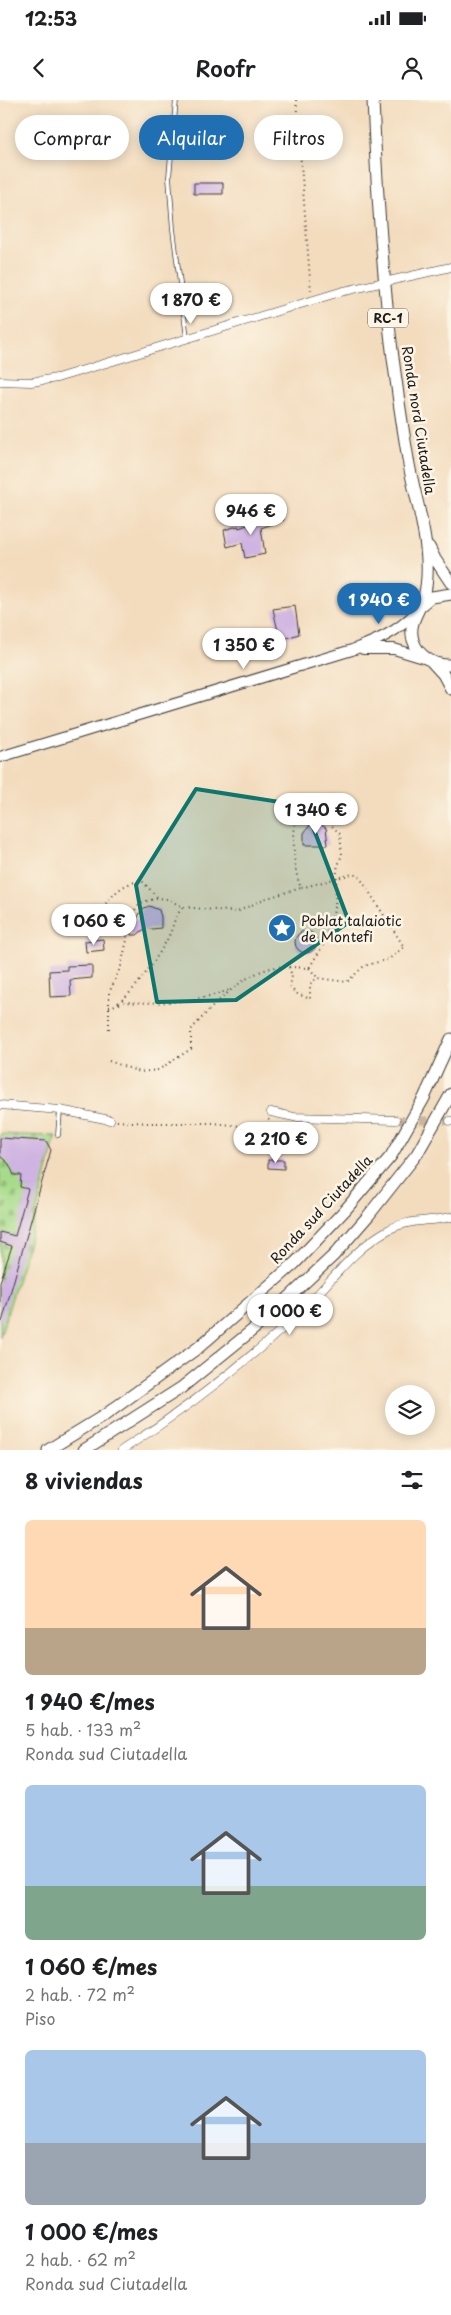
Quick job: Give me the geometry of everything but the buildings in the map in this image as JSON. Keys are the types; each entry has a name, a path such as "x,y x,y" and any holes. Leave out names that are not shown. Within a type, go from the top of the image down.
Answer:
{"main road":[{"name":"Ronda nord Ciutadella","path":"373,100 383,281 407,450 424,534"},
{"name":"RC-1","path":"424,534 435,560 451,583"},
{"name":"RC-1","path":"417,610 423,599 428,576 424,534"},
{"path":"0,757 352,650 391,633 404,625 432,597 451,594"},
{"path":"417,610 412,623 412,635 418,651 443,674 451,689"},
{"path":"352,650 394,649 439,665 451,665"},
{"name":"Ronda sud Ciutadella","path":"48,1450 105,1415 199,1347 295,1263 346,1209 391,1156 424,1098 451,1040"},
{"path":"84,1450 181,1388 265,1320 334,1255 368,1216 417,1154 451,1094"}],"street":[{"path":"0,382 31,382 57,378 312,300 383,281 451,267"},
{"path":"0,1105 60,1110 110,1120"},
{"path":"271,1112 294,1117 396,1120"},
{"path":"122,1450 202,1394 292,1320 377,1236 401,1223 451,1218"}],"lane":[{"path":"176,100 169,177 172,229 188,338"},
{"path":"58,1135 60,1110"}],"path":[{"path":"296,100 312,300"},
{"path":"301,888 297,879 294,839 296,823 304,818 323,818 340,834 342,854 337,869 336,908 331,927 320,952 309,968"},
{"path":"109,1029 108,993 122,966 127,940 127,924 140,903 158,898 167,899 183,907 207,911 236,912 264,899 301,888 352,874 359,876 404,947 389,959 364,966 347,982 317,978 309,968"},
{"path":"127,924 115,924 96,932 89,926 92,919 118,889 132,882 142,881 158,898"},
{"path":"116,1005 143,976 152,963 169,936 173,920 183,907"},
{"path":"109,1061 140,1072 158,1070 191,1049 191,1030 216,1002 242,982 271,968 280,966 309,968"},
{"path":"289,968 292,976 290,986 302,997 310,999 310,984 317,978"},
{"path":"109,1007 125,1002 180,1002 219,994 234,988"},
{"path":"110,1120 148,1123 214,1123 267,1129 271,1112"}],"highlighted area":[{"path":"196,789 305,806 349,922 236,1000 157,1002 136,885"}],"green space":[{"path":"0,1134 56,1136 28,1245 0,1337"}],"tunnel":[{"path":"396,1120 450,1121"}],"place":[{"name":"Poblat talaiotic de Montefi","path":"282,928"}]}
